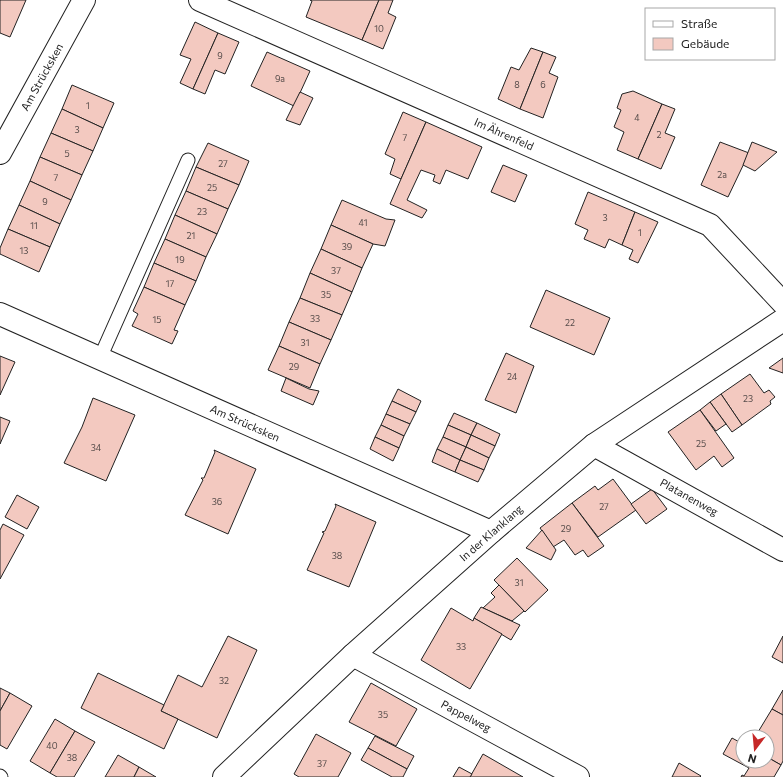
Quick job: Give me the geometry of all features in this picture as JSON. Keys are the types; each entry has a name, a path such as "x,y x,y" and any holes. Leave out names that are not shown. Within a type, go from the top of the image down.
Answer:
{"street":[{"name":"Am Strücksken","path":"0,153 84,0"},
{"name":"Im Ährenfeld","path":"200,0 710,225 783,303"},
{"name":"Am Strücksken","path":"0,314 491,532"},
{"name":"In der Klanklang","path":"224,777 353,655 491,532 594,445 783,320"},
{"name":"Platanenweg","path":"594,445 783,550"},
{"name":"Pappelweg","path":"353,655 578,777"}],"lane":[{"path":"100,358 188,160"}],"building":[{"path":"0,0 26,0 10,37 0,33"},
{"path":"310,0 379,0 362,40 306,17 312,1"},
{"path":"379,0 393,0 388,13 396,17 383,49 362,40"},
{"path":"195,22 218,33 193,89 180,83 191,59 180,55"},
{"path":"218,33 239,42 225,74 215,70 205,94 193,89"},
{"path":"531,48 543,52 520,109 498,99 511,67 519,70"},
{"path":"267,52 310,71 294,106 251,86"},
{"path":"543,52 556,57 549,73 558,77 543,118 520,109"},
{"path":"72,85 114,103 103,128 62,109"},
{"path":"633,91 662,104 638,159 617,150 624,132 614,127 621,110 617,108 622,94"},
{"path":"300,92 313,98 300,125 286,120"},
{"path":"662,104 675,109 665,133 675,137 661,169 638,159"},
{"path":"62,109 103,128 93,151 51,133"},
{"path":"403,112 426,122 401,179 390,174 395,159 385,154"},
{"path":"426,122 482,147 468,179 446,170 440,184 433,181 435,175 421,170 407,200 427,210 422,218 390,204"},
{"path":"51,133 93,151 82,175 40,157"},
{"path":"720,142 749,153 728,197 701,185"},
{"path":"752,142 777,152 755,171 743,165"},
{"path":"208,143 249,161 239,185 196,167"},
{"path":"40,157 82,175 71,200 30,181"},
{"path":"503,165 527,175 515,202 491,192"},
{"path":"196,167 239,185 228,209 186,191"},
{"path":"30,181 71,200 60,224 19,205"},
{"path":"186,191 228,209 217,234 175,215"},
{"path":"588,192 635,212 622,245 609,239 605,248 584,239 588,230 575,224"},
{"path":"342,200 386,219 395,220 385,246 373,244 331,225"},
{"path":"19,205 60,224 50,247 8,229"},
{"path":"635,212 658,222 638,263 629,259 633,250 622,245"},
{"path":"175,215 217,234 206,257 165,239"},
{"path":"331,225 373,244 362,268 321,249"},
{"path":"8,229 50,247 39,272 0,254 0,248"},
{"path":"165,239 206,257 196,281 154,263"},
{"path":"321,249 362,268 352,292 310,273"},
{"path":"154,263 196,281 185,305 144,287"},
{"path":"310,273 352,292 342,315 300,298"},
{"path":"144,287 185,305 174,330 178,331 172,344 132,326 138,314 133,311"},
{"path":"546,290 610,318 594,355 530,327"},
{"path":"300,298 342,315 331,340 289,322"},
{"path":"289,322 331,340 320,364 279,346"},
{"path":"279,346 320,364 310,388 268,370"},
{"path":"506,353 534,366 516,413 485,400"},
{"path":"0,356 15,362 0,395"},
{"path":"783,358 783,373 769,368"},
{"path":"750,374 764,393 769,390 775,397 770,401 771,404 742,425 721,394"},
{"path":"286,378 309,389 319,391 313,405 281,391"},
{"path":"398,389 421,401 416,412 392,401"},
{"path":"721,394 742,425 732,432 710,402"},
{"path":"93,398 135,415 106,481 64,463 82,427"},
{"path":"392,401 416,412 410,424 386,414"},
{"path":"710,402 726,424 716,431 700,410"},
{"path":"700,410 734,458 722,467 714,456 696,470 668,432"},
{"path":"454,413 477,423 471,435 448,425"},
{"path":"386,414 410,424 404,436 381,425"},
{"path":"0,417 10,421 0,444"},
{"path":"477,423 500,434 495,446 471,435"},
{"path":"381,425 404,436 399,448 375,437"},
{"path":"448,425 471,435 466,447 443,437"},
{"path":"471,435 495,446 489,458 466,447"},
{"path":"375,437 399,448 393,461 370,449"},
{"path":"443,437 466,447 460,460 437,449"},
{"path":"466,447 489,458 484,470 460,460"},
{"path":"437,449 460,460 455,472 432,462"},
{"path":"214,450 256,469 228,534 185,515 203,480 201,478 204,478 215,452"},
{"path":"460,460 484,470 478,482 455,472"},
{"path":"613,479 636,510 598,537 572,503 595,486 598,490"},
{"path":"652,489 667,509 646,524 631,504"},
{"path":"17,495 39,507 27,529 5,517"},
{"path":"572,503 604,546 588,557 583,550 575,555 564,540 553,547 540,528"},
{"path":"335,504 376,522 349,587 307,570 324,533 322,532 325,531 336,506"},
{"path":"3,524 24,535 0,579 0,530"},
{"path":"542,530 556,550 551,560 526,548"},
{"path":"517,558 548,590 525,612 494,580"},
{"path":"499,585 524,611 512,621 483,608 495,597 491,593"},
{"path":"481,607 520,625 511,640 474,618"},
{"path":"451,608 473,621 474,618 502,634 470,689 421,660"},
{"path":"228,636 257,650 217,738 161,711 178,675 202,687"},
{"path":"783,636 783,663 772,657"},
{"path":"98,673 164,705 161,711 178,719 164,749 81,708"},
{"path":"371,683 417,709 396,746 349,722"},
{"path":"0,688 10,693 0,711"},
{"path":"783,690 783,715 772,709"},
{"path":"10,693 32,706 7,749 0,745 0,711"},
{"path":"772,709 783,715 783,761 781,765 775,762 775,729 760,729"},
{"path":"55,719 75,731 50,773 30,761"},
{"path":"75,731 95,742 74,777 57,777 50,773"},
{"path":"316,734 351,753 338,777 299,777 294,774"},
{"path":"375,736 414,756 407,769 368,748"},
{"path":"732,738 735,740 735,760 723,754"},
{"path":"368,748 407,769 403,777 392,777 361,760"},
{"path":"483,754 523,777 470,777"},
{"path":"118,755 139,767 134,777 105,777"},
{"path":"775,762 781,765 774,777 741,777 742,775 744,776 748,769 775,769"},
{"path":"679,763 701,776 672,777"},
{"path":"139,767 156,777 134,777"},
{"path":"459,767 472,774 470,777 453,777"}]}
